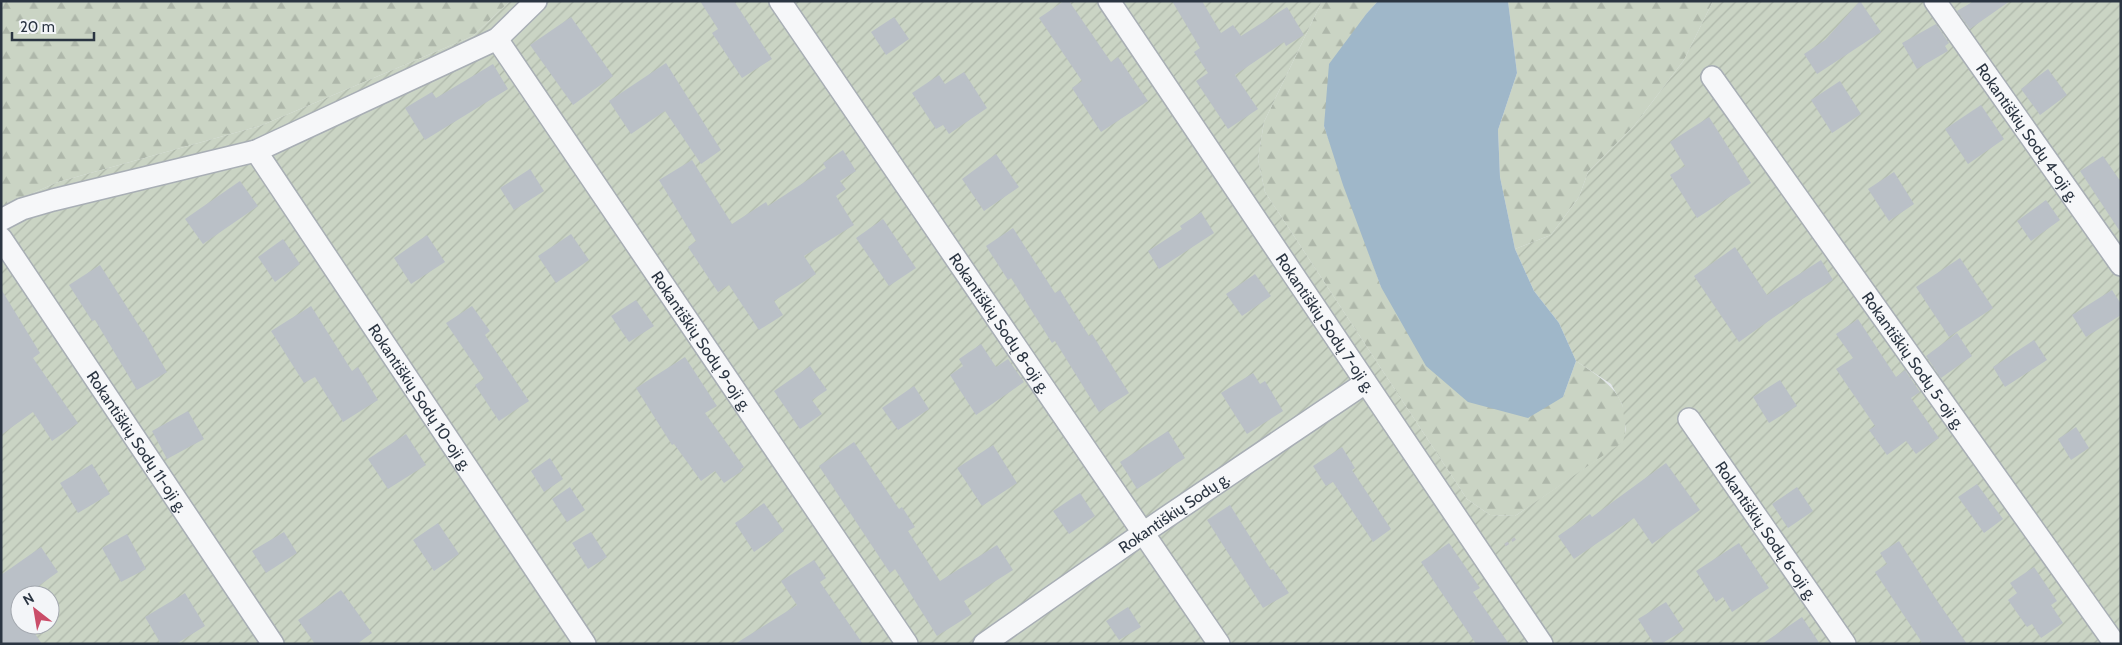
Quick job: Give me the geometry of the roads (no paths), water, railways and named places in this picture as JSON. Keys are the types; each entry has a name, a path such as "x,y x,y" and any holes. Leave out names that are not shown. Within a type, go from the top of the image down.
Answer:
{"street":[{"path":"1,220 22,210 53,200 256,151 497,39 536,1"},
{"name":"Rokantiškių Sodų 8-oji g.","path":"780,1 1219,644"},
{"name":"Rokantiškių Sodų 7-oji g.","path":"1110,1 1542,644"},
{"name":"Rokantiškių Sodų 4-oji g.","path":"1935,1 2121,265"},
{"name":"Rokantiškių Sodų 9-oji g.","path":"497,39 907,644"},
{"name":"Rokantiškių Sodų 5-oji g.","path":"1712,77 2115,644"},
{"name":"Rokantiškių Sodų 10-oji g.","path":"256,151 585,644"},
{"name":"Rokantiškių Sodų 11-oji g.","path":"1,238 273,644"},
{"name":"Rokantiškių Sodų g.","path":"984,644 1143,533 1365,383"},
{"name":"Rokantiškių Sodų 6-oji g.","path":"1689,419 1845,644"}],"water":[{"path":"1378,1 1508,1 1517,73 1498,130 1500,177 1515,249 1534,291 1559,323 1576,361 1563,397 1528,418 1468,402 1426,366 1381,287 1343,185 1324,126 1329,64"}]}
